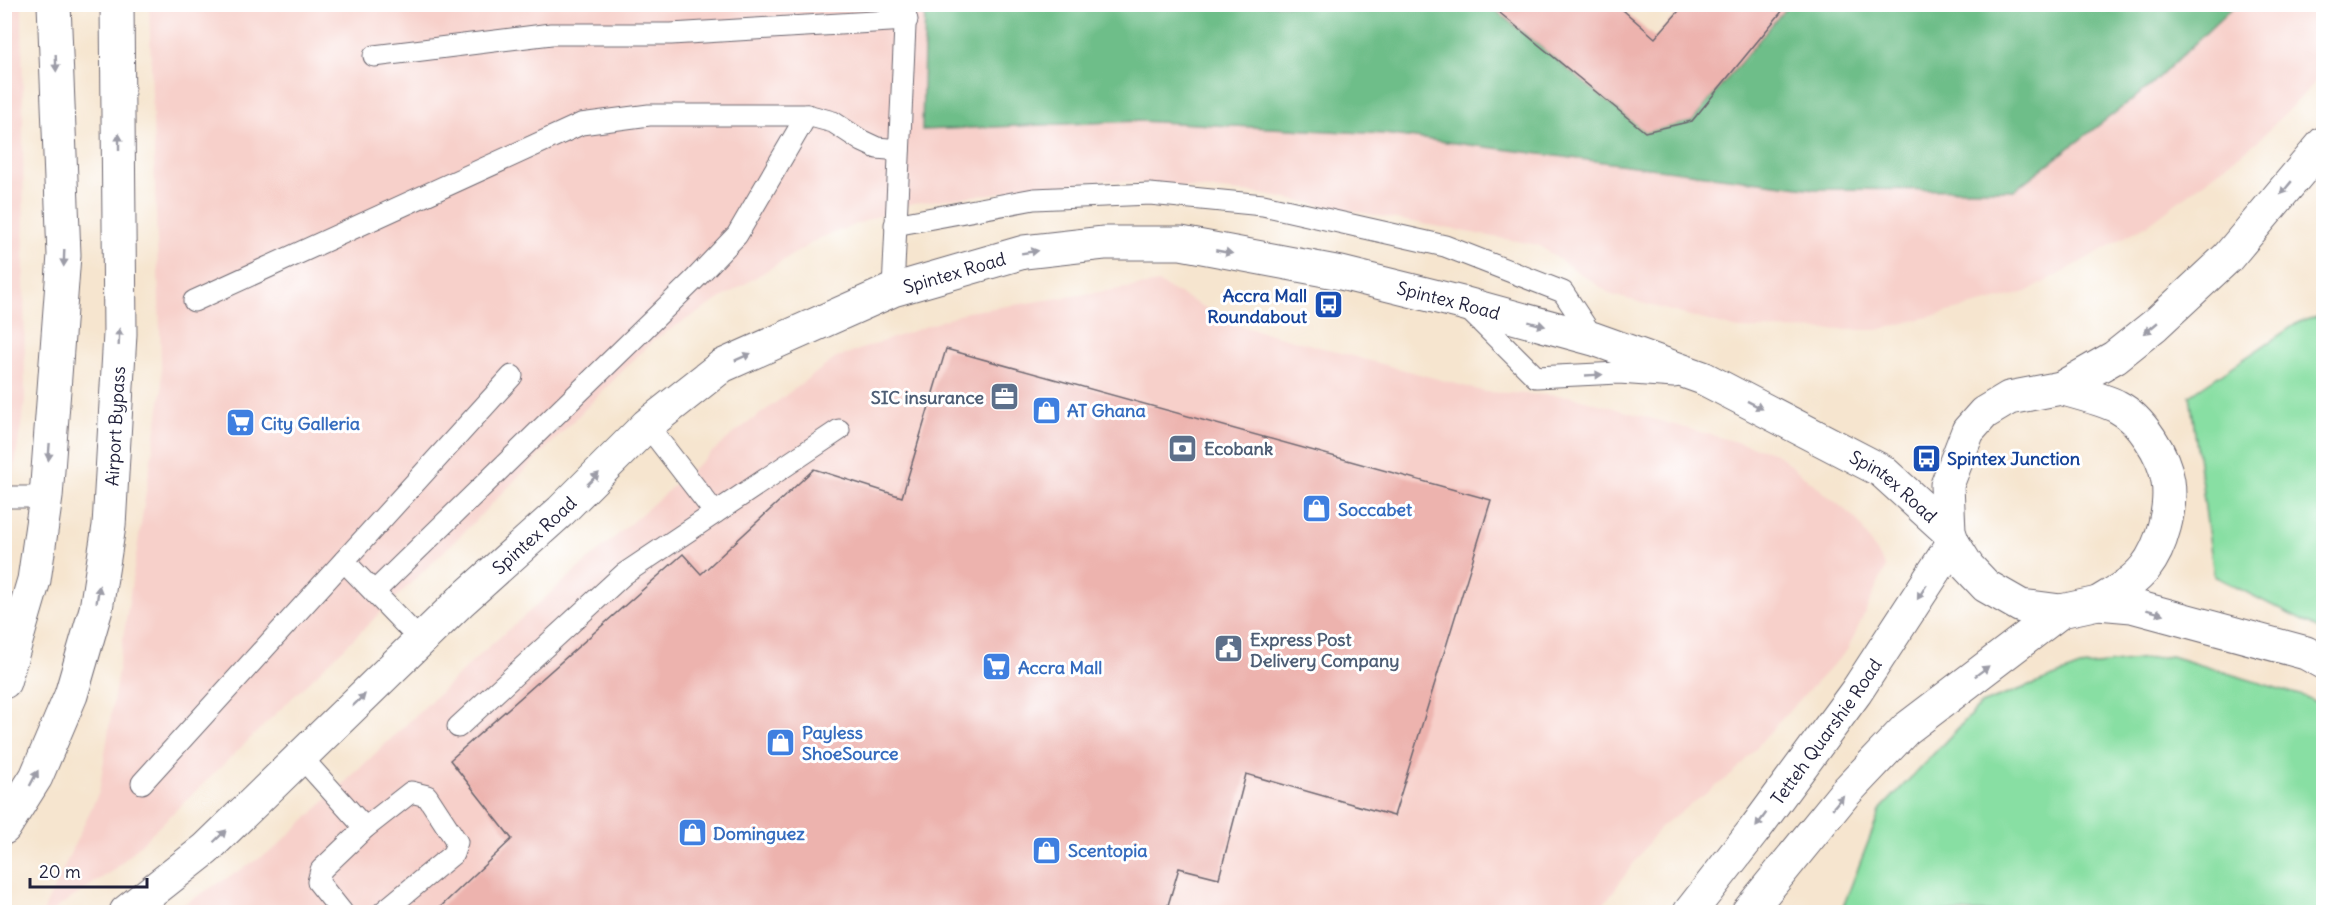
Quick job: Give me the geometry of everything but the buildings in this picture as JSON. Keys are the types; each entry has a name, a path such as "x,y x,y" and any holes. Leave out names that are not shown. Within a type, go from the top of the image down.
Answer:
{"main road":[{"path":"4,682 34,580 46,498 64,255 54,4"},
{"name":"Airport Bypass","path":"4,828 36,777 71,695 96,609 110,526 120,334 117,4"},
{"path":"1951,537 1947,485 1968,431 1984,413 2009,398 2061,388 2115,357 2192,292 2228,257 2324,143"},
{"name":"Spintex Road","path":"126,912 206,849 420,640 561,511 647,425 722,366 893,290 1024,252 1104,243 1181,243 1341,273 1594,339 1703,378 1882,471 1951,537 1968,567 1986,586 2021,606 2061,611"},
{"path":"2061,388 2119,407 2141,425 2158,452 2168,480 2168,511 2164,528 2146,567 2126,586 2098,603"},
{"name":"Tetteh Quarshie Road","path":"1690,912 1755,829 1856,692 1951,537"},
{"path":"1748,912 1845,793 1906,729 2061,611 2098,603 2132,606 2306,653 2324,663"}],"lane":[{"path":"374,57 551,34 671,34 906,12 893,290"},
{"path":"194,301 581,124 649,115 807,115 833,122 877,148 899,150"},
{"path":"374,592 694,280 737,234 807,115"},
{"path":"895,225 1034,199 1149,194 1263,205 1445,246 1563,291 1594,339"},
{"path":"1462,303 1536,377 1619,373 1703,378"},
{"path":"142,783 512,376"},
{"path":"647,425 715,513"},
{"path":"458,727 624,574 839,430"},
{"path":"4,497 46,498"},
{"path":"344,561 420,640"},
{"path":"301,757 365,828"},
{"path":"342,912 318,882 321,870 365,828 411,792 427,796 457,842 453,854 383,912"}],"shaded area":[{"path":"22,4 25,399 5,531 4,5"},
{"path":"149,5 925,5 922,129 1139,121 1384,134 1814,189 2013,190 2150,86 2235,5 2323,5 2323,74 2260,139 2150,223 2027,292 1877,330 1738,329 1612,295 1538,245 1255,193 1105,180 913,203 820,238 653,340 465,531 115,869 51,912 43,912 99,792 162,390"},
{"path":"1159,283 1237,325 1486,392 1570,396 1776,453 1856,519 1886,567 1848,649 1733,774 1660,827 1598,912 171,912 273,850 484,651 733,434 836,358 967,312"}],"green space":[{"path":"925,5 1489,5 1645,132 1692,121 1788,5 2235,5 2150,86 2014,190 1815,189 1384,134 1139,121 922,130"},
{"path":"2324,315 2323,631 2214,576 2190,395 2299,322"},
{"path":"2171,656 2306,697 2323,706 2323,912 1841,912 1881,809 1981,704 2080,667"}],"place":[{"name":"Accra Mall Roundabout","path":"1328,305"},
{"name":"SIC insurance","path":"1005,397"},
{"name":"AT Ghana","path":"1046,410"},
{"name":"City Galleria","path":"240,423"},
{"name":"Ecobank","path":"1183,448"},
{"name":"Spintex Junction","path":"1926,458"},
{"name":"Soccabet","path":"1317,509"},
{"name":"Express Post Delivery Company","path":"1229,649"},
{"name":"Accra Mall","path":"997,667"},
{"name":"Payless ShoeSource","path":"781,742"},
{"name":"Dominguez","path":"692,833"},
{"name":"Scentopia","path":"1047,850"}]}
